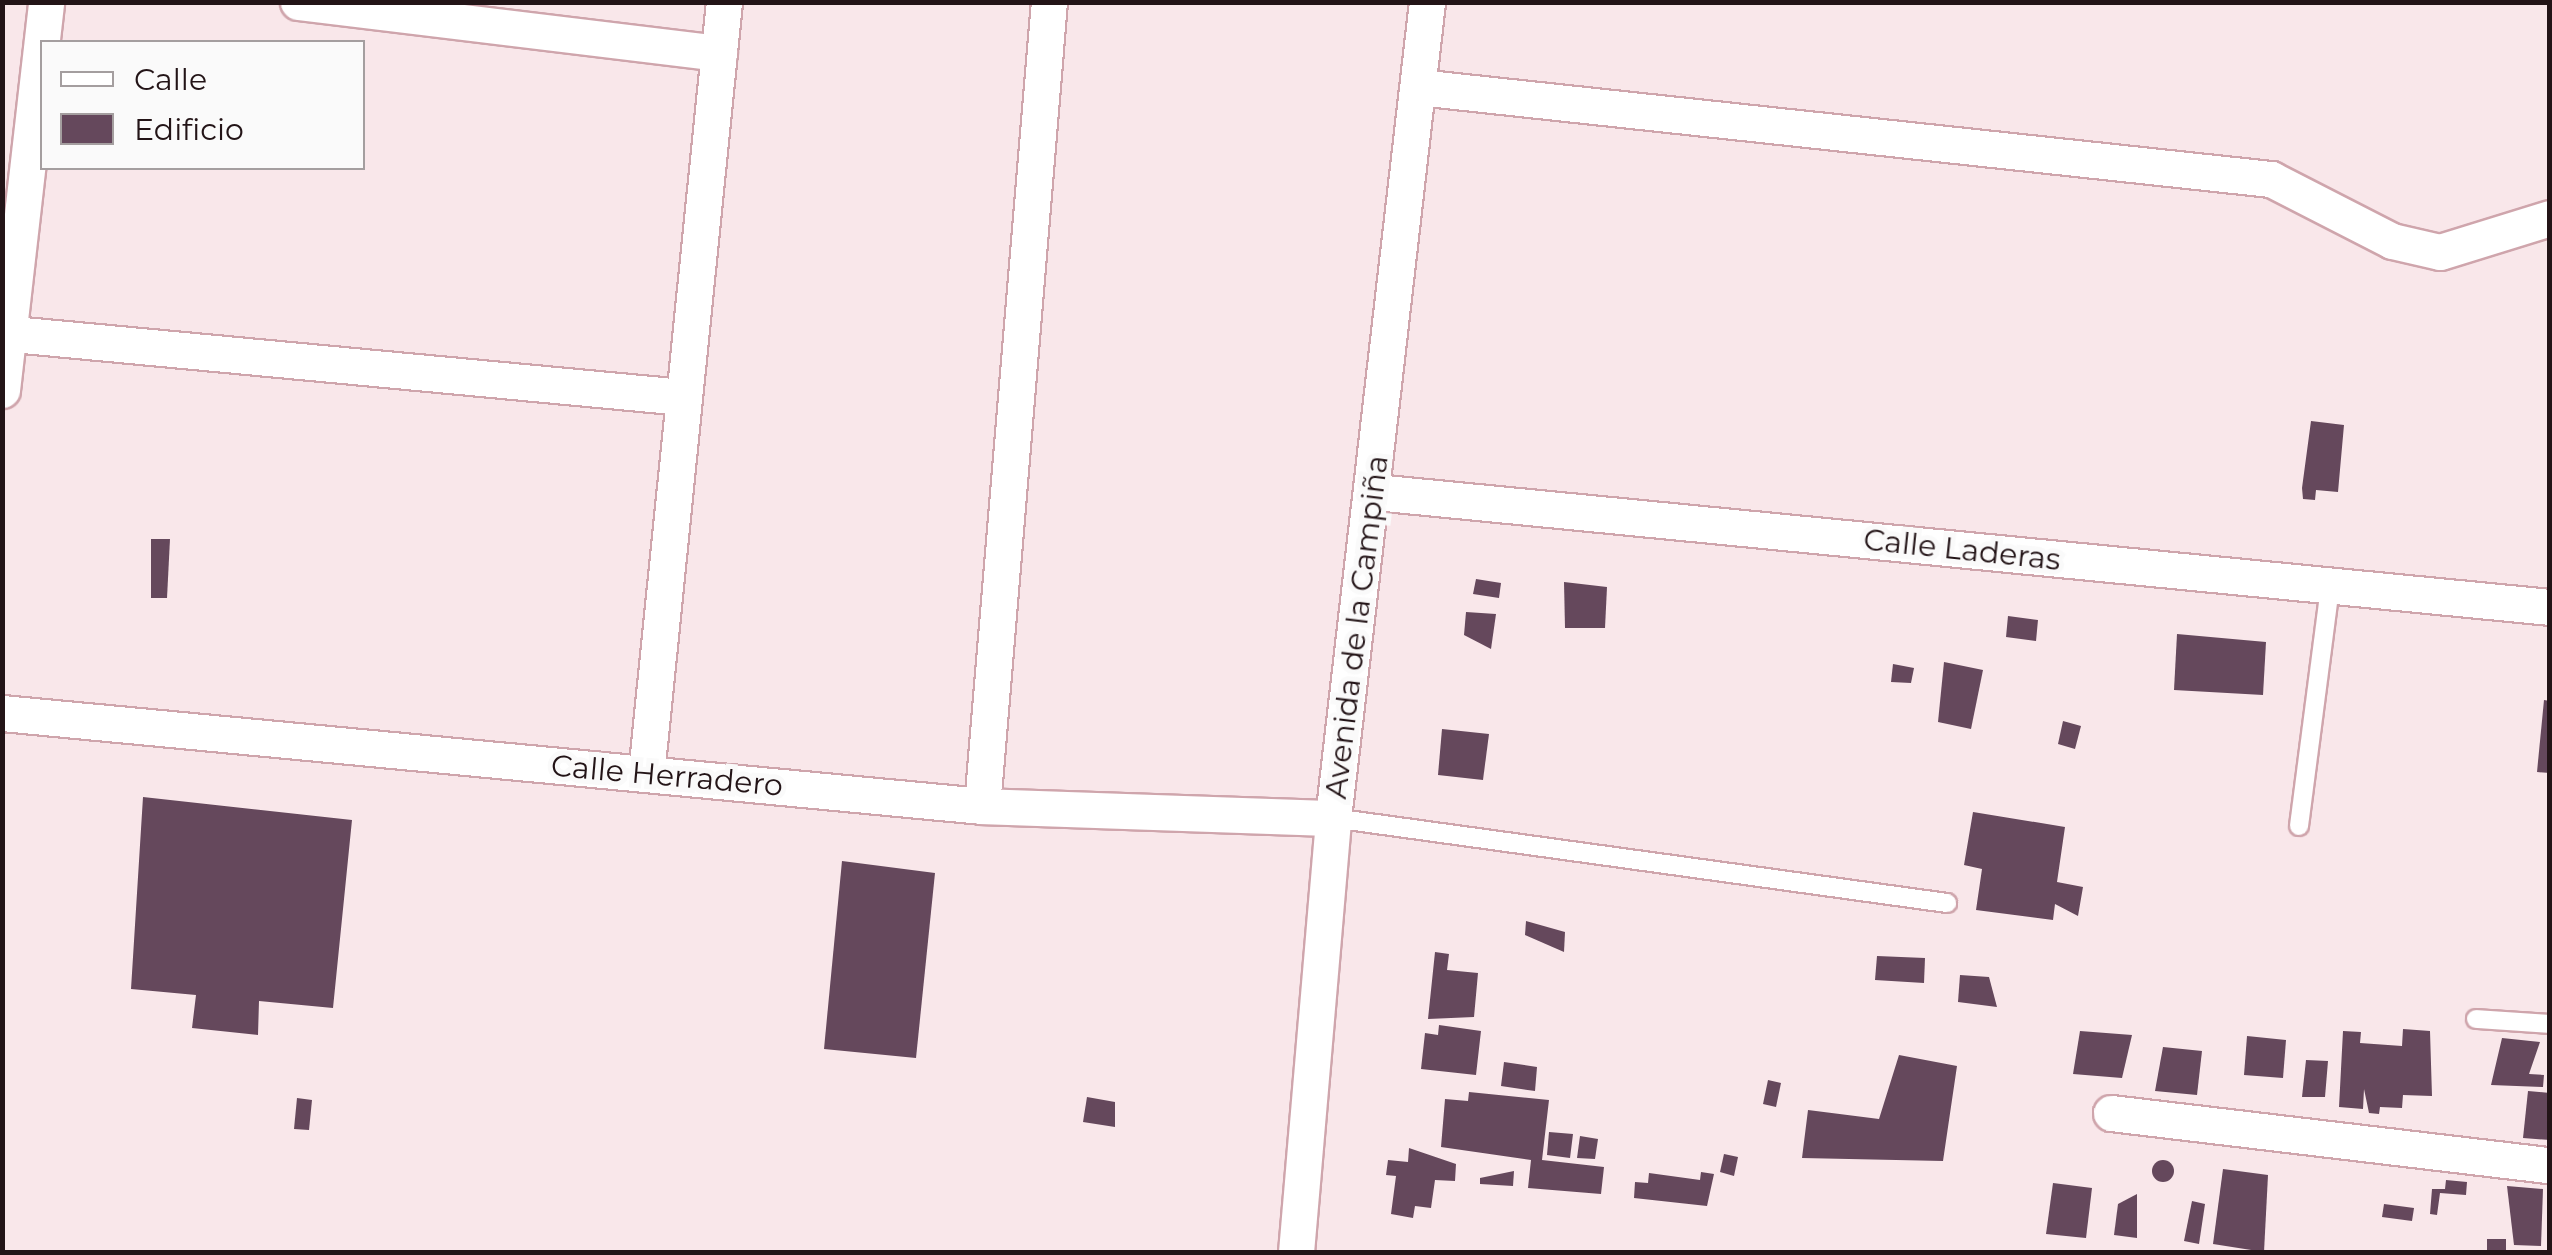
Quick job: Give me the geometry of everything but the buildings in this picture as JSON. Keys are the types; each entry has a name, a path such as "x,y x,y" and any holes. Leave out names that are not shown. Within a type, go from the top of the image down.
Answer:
{"street":[{"path":"41,40 46,2"},
{"path":"298,2 719,53"},
{"path":"646,774 724,2"},
{"path":"982,806 1049,2"},
{"name":"Avenida de la Campiña","path":"1296,1252 1333,818 1374,492 1427,2"},
{"path":"2,390 40,52"},
{"path":"1418,86 2271,178 2392,241 2440,252 2550,218"},
{"path":"6,334 683,397"},
{"name":"Calle Laderas","path":"1374,492 2550,608"},
{"name":"Calle Herradero","path":"2,713 982,806 1333,818"},
{"path":"2112,1113 2550,1165"}],"lane":[{"path":"2299,826 2330,586"},
{"path":"1333,818 1946,903"},
{"path":"2476,1019 2550,1024"}]}
